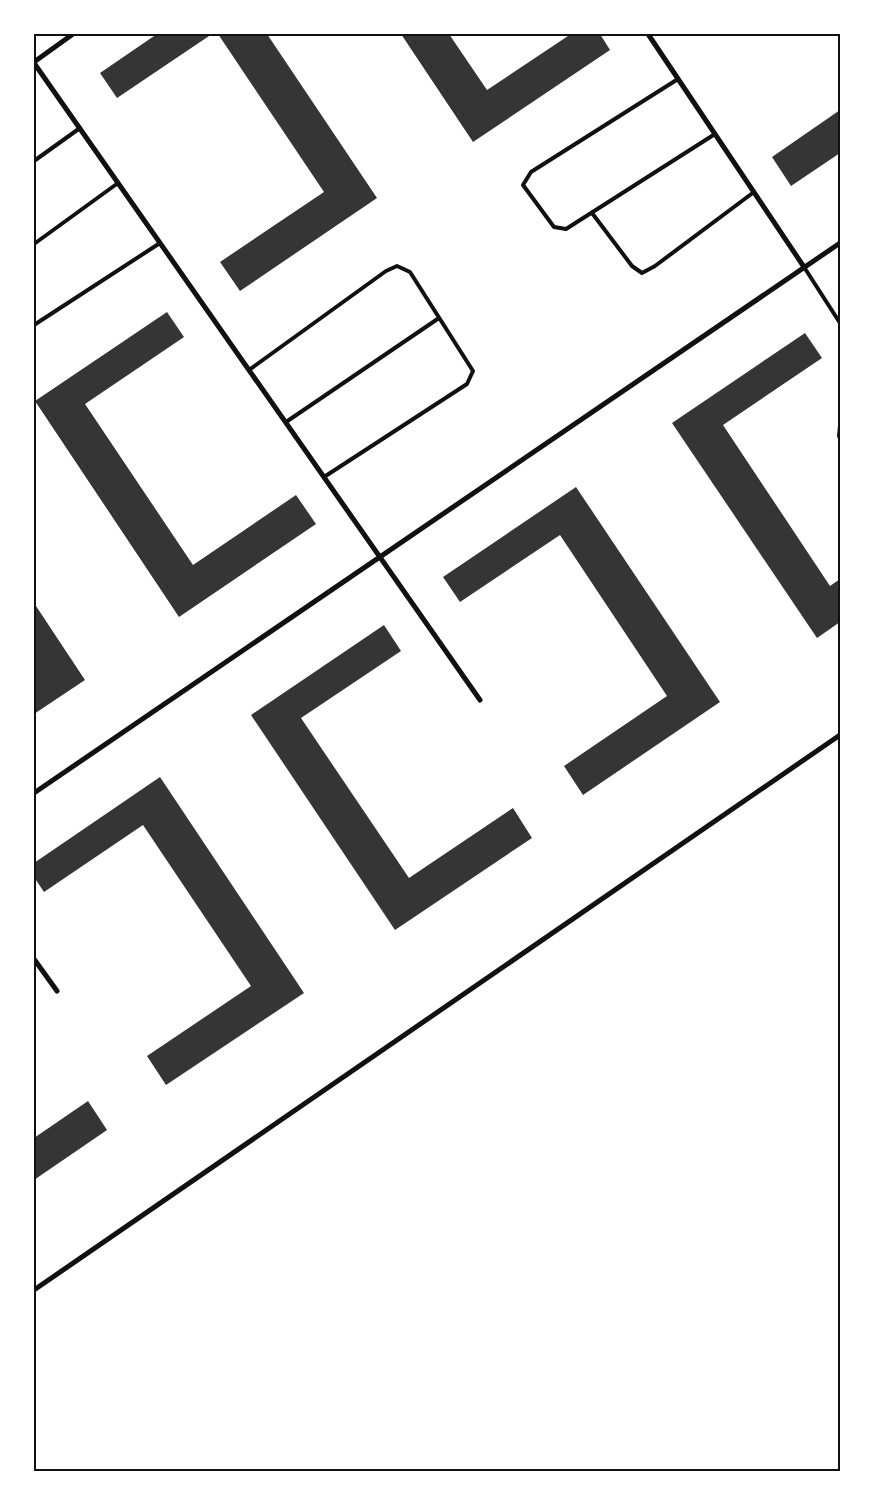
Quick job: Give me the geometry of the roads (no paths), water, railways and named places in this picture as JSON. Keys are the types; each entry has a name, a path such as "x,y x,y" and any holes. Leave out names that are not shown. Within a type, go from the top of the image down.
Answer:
{"street":[{"path":"74,34 34,62 480,700"},
{"path":"648,34 804,267"},
{"path":"34,792 840,243"},
{"path":"34,1290 840,735"},
{"path":"34,959 57,991"}],"lane":[{"path":"678,79 531,172 523,185 554,227 566,229 715,134"},
{"path":"34,160 80,128"},
{"path":"34,244 118,183"},
{"path":"592,213 632,266 642,273 655,266 754,192"},
{"path":"34,325 160,243"},
{"path":"249,370 386,271 397,266 410,272 473,371 467,384 324,478"},
{"path":"804,267 840,323"},
{"path":"286,422 439,318"},
{"path":"840,426 840,438"}]}
